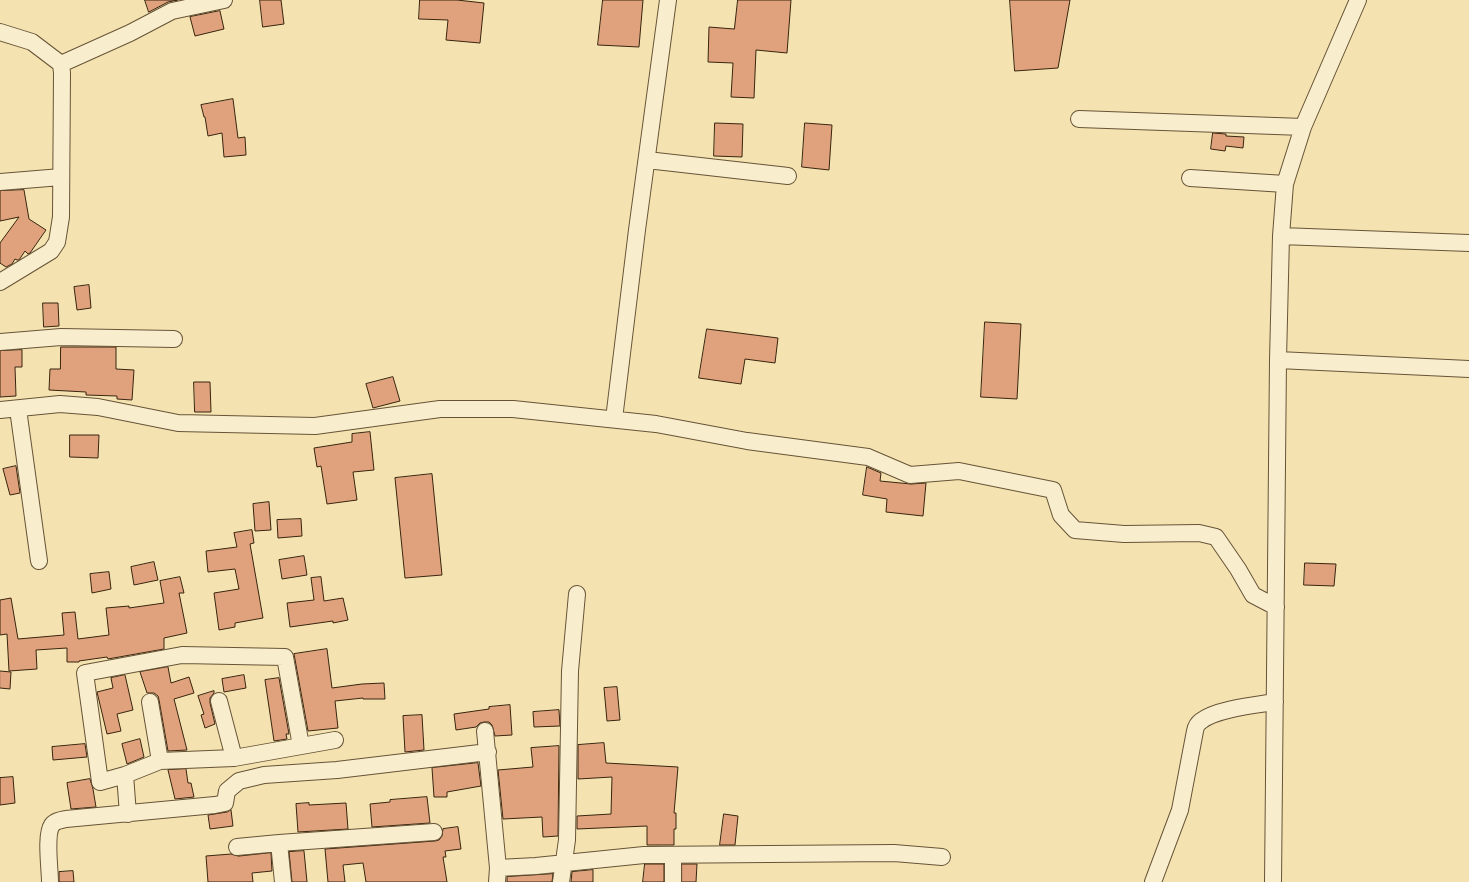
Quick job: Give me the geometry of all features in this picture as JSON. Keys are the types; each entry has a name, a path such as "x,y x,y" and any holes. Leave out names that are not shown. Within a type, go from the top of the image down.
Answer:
{"street":[{"path":"61,64 130,33 172,11 224,0"},
{"path":"614,420 668,0"},
{"path":"1274,882 1278,360 1281,236 1285,184 1304,127 1358,0"},
{"path":"0,32 32,42 61,64"},
{"path":"0,282 51,251 57,242 61,217 61,64"},
{"path":"1079,119 1304,127"},
{"path":"647,160 788,176"},
{"path":"0,182 61,177"},
{"path":"1190,178 1285,184"},
{"path":"1281,236 1469,243"},
{"path":"0,342 60,337 174,339"},
{"path":"1278,360 1469,369"},
{"path":"0,410 60,404 98,408 178,423 315,426 440,409 514,409 656,424 747,441 868,457 910,474 959,471 1052,490 1061,515 1074,530 1124,534 1199,533 1216,537 1253,594 1276,607"},
{"path":"18,408 39,561"},
{"path":"561,882 567,840 570,671 577,594"},
{"path":"301,746 285,658 182,655 85,673 100,782 125,775 160,761 234,758 335,740"},
{"path":"219,701 234,758"},
{"path":"150,702 160,761"},
{"path":"1153,882 1180,810 1197,724 1203,719 1221,712 1275,702"},
{"path":"485,731 498,875 563,864 644,855 894,853 942,857"},
{"path":"50,882 48,835 52,825 56,821 198,808 225,803 227,791 239,781 264,775 338,770 488,752"},
{"path":"125,775 128,814"},
{"path":"237,847 434,832"},
{"path":"279,843 283,882"},
{"path":"673,855 673,882"}],"building":[{"path":"145,0 178,0 168,2 149,12"},
{"path":"260,0 281,0 284,24 263,27"},
{"path":"420,0 457,0 484,3 480,43 446,40 448,20 419,19"},
{"path":"603,0 643,0 639,47 598,45"},
{"path":"738,0 791,0 787,53 756,50 754,98 731,97 733,63 708,62 709,27 734,29"},
{"path":"1010,0 1070,0 1058,68 1015,71"},
{"path":"220,11 224,29 195,36 190,17"},
{"path":"233,99 238,138 245,137 246,155 224,157 222,133 208,136 205,117 201,105"},
{"path":"715,123 743,124 742,157 714,156"},
{"path":"805,123 832,125 829,170 802,167"},
{"path":"1213,133 1226,134 1226,136 1244,137 1243,148 1226,146 1225,151 1211,149"},
{"path":"24,190 29,219 46,230 30,253 28,254 25,251 19,260 15,259 12,264 6,267 0,263 0,243 19,217 0,221 0,191"},
{"path":"89,285 91,308 77,310 74,287"},
{"path":"43,303 58,303 59,326 44,327"},
{"path":"985,322 1021,324 1017,399 981,397"},
{"path":"707,329 778,338 775,363 745,359 741,384 699,378"},
{"path":"61,347 116,347 116,369 134,370 132,400 117,399 117,396 86,395 86,392 49,390 50,369 60,369"},
{"path":"22,350 22,367 15,367 16,396 0,397 0,351"},
{"path":"393,377 400,401 373,408 366,384"},
{"path":"194,382 210,382 211,412 195,412"},
{"path":"370,432 374,470 353,472 357,500 327,504 321,466 317,467 314,448 352,442 352,434"},
{"path":"70,435 99,435 98,458 70,457"},
{"path":"16,466 20,493 10,495 3,469"},
{"path":"867,467 881,473 880,481 911,484 926,483 923,516 886,512 887,499 863,495"},
{"path":"432,474 442,575 405,578 395,478"},
{"path":"269,502 271,530 255,531 253,504"},
{"path":"301,519 302,536 278,538 277,520"},
{"path":"252,530 254,543 250,544 263,618 235,623 235,627 219,630 214,593 239,589 235,569 208,572 206,551 237,547 234,533"},
{"path":"304,556 307,575 282,579 279,560"},
{"path":"154,562 158,580 134,585 131,567"},
{"path":"1305,563 1336,564 1334,586 1304,585"},
{"path":"109,572 111,589 92,593 90,574"},
{"path":"180,577 184,593 179,593 187,633 164,638 164,649 108,659 107,657 79,662 67,662 67,648 36,650 37,669 9,671 7,634 0,635 0,600 11,598 18,639 64,635 62,613 75,612 78,639 109,635 106,608 129,606 129,608 164,603 160,581"},
{"path":"321,577 324,601 343,598 348,620 290,627 287,603 314,600 311,578"},
{"path":"327,649 332,688 384,683 385,699 363,698 335,701 338,728 308,731 294,654"},
{"path":"168,667 171,683 189,677 194,693 174,699 187,750 168,751 158,696 154,693 147,693 140,672"},
{"path":"0,671 11,672 10,689 0,688"},
{"path":"125,675 133,710 117,714 121,731 107,734 97,692 113,688 111,678"},
{"path":"244,675 246,688 224,692 222,679"},
{"path":"279,678 289,734 286,734 287,739 274,741 265,680"},
{"path":"617,687 620,720 607,721 604,688"},
{"path":"214,691 210,698 210,703 215,724 205,728 201,715 204,714 198,696"},
{"path":"510,705 512,735 495,736 492,725 489,722 480,723 476,727 456,730 454,714 489,709 489,707"},
{"path":"559,710 560,726 534,727 533,712"},
{"path":"422,715 424,750 405,752 403,716"},
{"path":"140,739 144,757 127,764 122,744"},
{"path":"604,743 606,763 678,767 674,813 676,813 676,829 674,829 674,845 647,845 647,826 577,829 577,816 611,814 612,777 578,779 578,745"},
{"path":"85,744 87,757 53,760 52,747"},
{"path":"559,746 558,836 543,837 542,817 503,819 498,770 533,767 531,748"},
{"path":"478,763 481,786 447,792 447,797 434,797 432,768"},
{"path":"186,769 188,783 191,783 194,797 175,799 168,770"},
{"path":"13,777 15,803 0,805 0,778"},
{"path":"90,779 96,807 71,809 67,783"},
{"path":"427,797 430,823 372,827 370,804 390,802 390,800"},
{"path":"309,803 309,805 346,803 348,829 298,832 296,804"},
{"path":"231,810 233,826 210,829 208,815"},
{"path":"724,814 738,816 735,845 720,845"},
{"path":"458,827 461,849 445,851 446,857 443,857 447,882 366,882 363,863 343,865 345,882 328,882 325,849 435,841 439,840 442,836 443,829"},
{"path":"304,851 307,882 292,882 289,852"},
{"path":"271,853 272,871 252,873 253,882 208,882 206,856 231,854 238,856"},
{"path":"645,864 664,864 664,882 643,882"},
{"path":"682,864 697,864 696,882 682,882"},
{"path":"593,870 593,882 571,882 572,872"},
{"path":"73,871 74,882 59,882 59,872"},
{"path":"553,874 552,882 507,882 507,877"}]}
